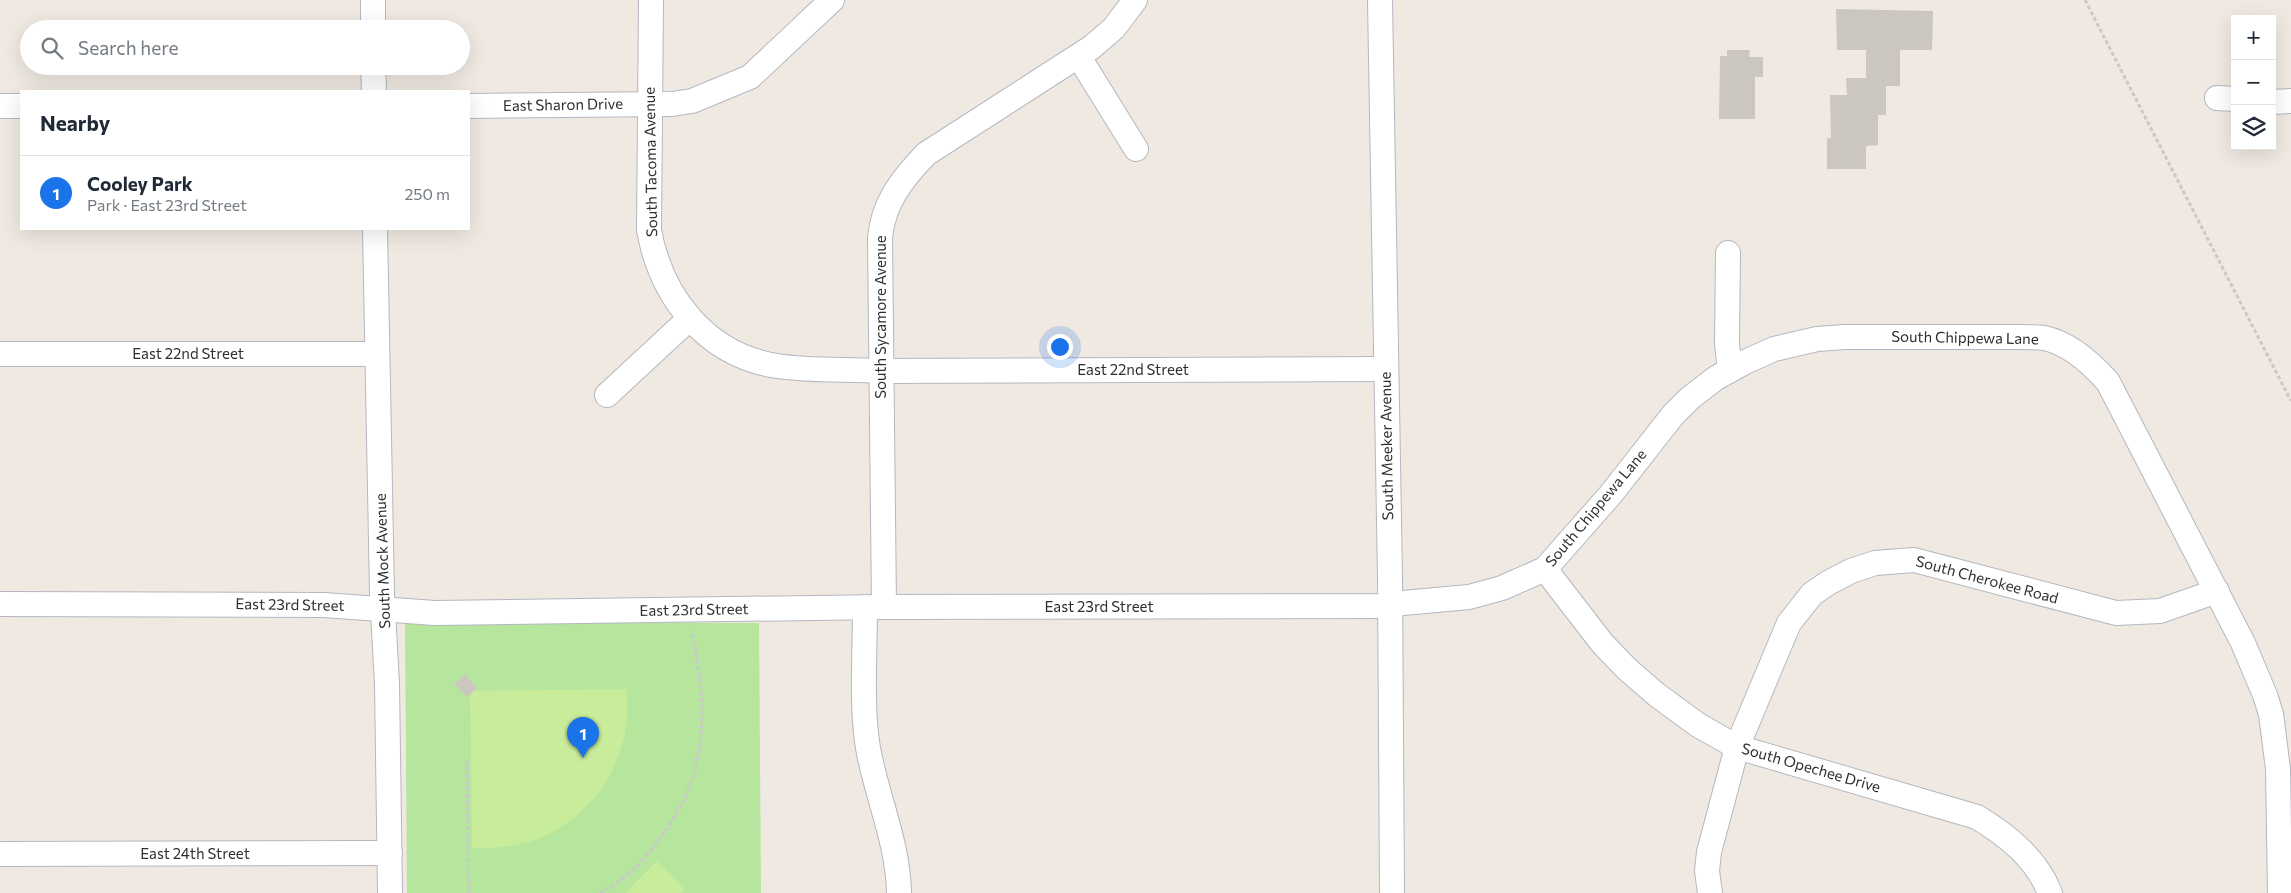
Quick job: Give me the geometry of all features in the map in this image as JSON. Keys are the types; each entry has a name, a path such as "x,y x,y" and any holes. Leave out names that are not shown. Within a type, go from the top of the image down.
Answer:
{"street":[{"path":"373,0 373,20"},
{"name":"South Tacoma Avenue","path":"651,0 651,238 662,276 671,293 690,318 728,349 743,357 767,364 805,369 880,371"},
{"name":"East Sharon Drive","path":"470,106 672,104 692,101 750,77 832,0"},
{"name":"South Sycamore Avenue","path":"899,893 896,852 876,788 866,726 875,607 881,232 884,215 891,196 906,174 926,154 1079,57 1114,28 1135,0"},
{"name":"South Meeker Avenue","path":"1380,0 1392,893"},
{"path":"1079,57 1136,149"},
{"path":"373,75 374,90"},
{"path":"2276,102 2291,101"},
{"path":"0,106 20,106"},
{"name":"South Mock Avenue","path":"375,230 390,893"},
{"path":"1728,253 1728,344 1730,370"},
{"path":"607,395 690,318"},
{"name":"South Chippewa Lane","path":"1389,606 1469,597 1502,588 1545,569 1611,494 1673,415 1703,387 1730,370 1774,349 1817,339 1845,337 2017,336 2045,338 2060,344 2084,359 2098,370 2115,393 2243,643 2271,714 2278,769 2280,893"},
{"name":"East 22nd Street","path":"0,354 377,354"},
{"name":"East 22nd Street","path":"880,371 1386,369"},
{"name":"South Cherokee Road","path":"1710,893 1707,871 1709,852 1737,748 1789,623 1812,594 1851,570 1889,561 1925,562 2116,613 2160,611 2216,591"},
{"name":"South Opechee Drive","path":"1545,569 1602,643 1627,669 1657,695 1698,725 1737,748 1977,817 2004,833 2024,852 2034,864 2050,893"},
{"name":"East 23rd Street","path":"0,604 324,605 435,613 875,607 1389,606"},
{"name":"East 24th Street","path":"0,854 390,853"}],"path":[{"path":"2085,0 2291,401"},
{"path":"600,893 631,872 654,848 674,820 690,787 701,746 702,721 702,684 692,631"},
{"path":"467,761 469,893"}],"green space":[{"path":"405,622 759,623 761,893 407,893"},
{"path":"627,689 627,720 623,743 615,765 604,785 590,803 573,819 533,841 505,847 472,848 470,691"},
{"path":"657,861 685,888 681,893 625,893"}],"building":[{"path":"1836,9 1933,11 1932,50 1900,50 1900,86 1886,86 1886,115 1878,115 1878,145 1866,146 1866,169 1827,169 1827,138 1831,138 1830,95 1847,95 1846,78 1866,78 1866,50 1837,50"},
{"path":"1727,50 1750,50 1749,57 1763,57 1763,77 1755,77 1755,119 1719,119 1720,56 1727,56"},
{"path":"465,674 477,688 467,697 454,684"}],"place":[{"name":"Cooley Park","path":"583,758"}]}
